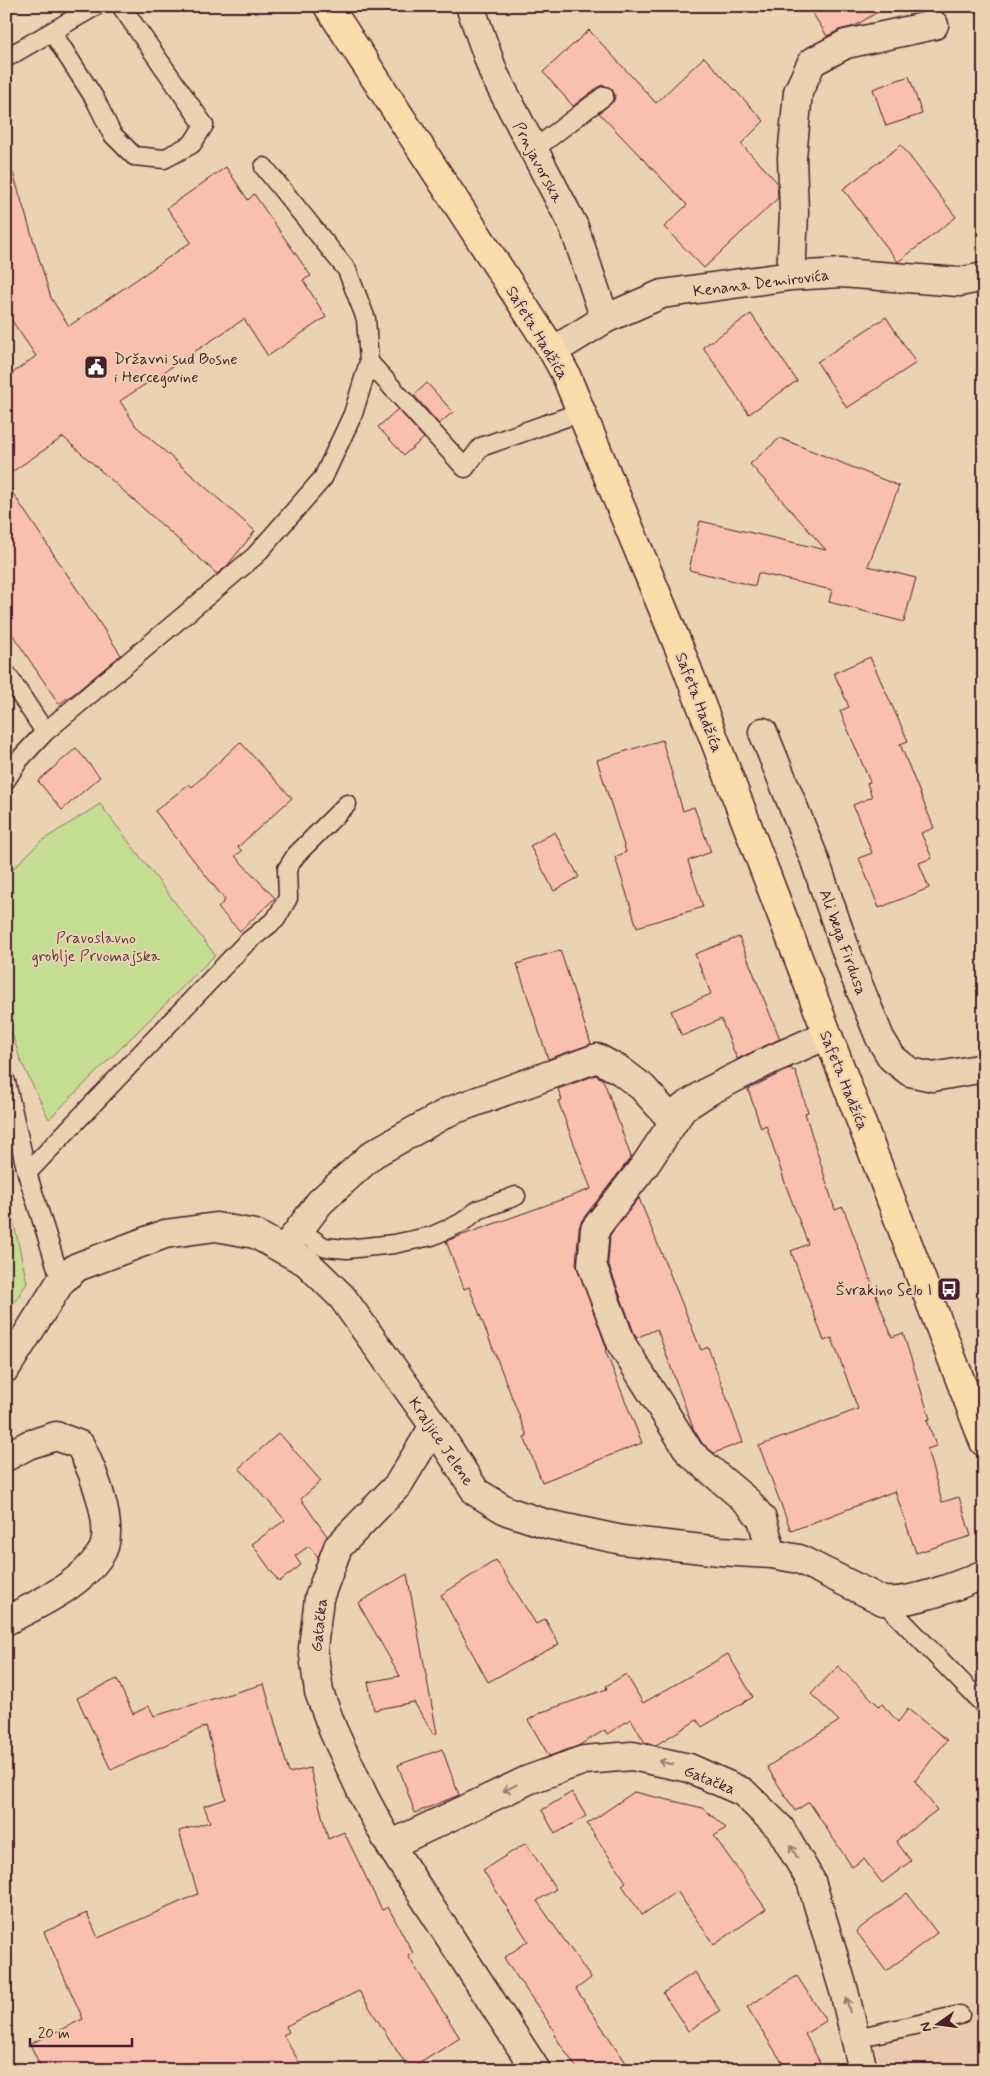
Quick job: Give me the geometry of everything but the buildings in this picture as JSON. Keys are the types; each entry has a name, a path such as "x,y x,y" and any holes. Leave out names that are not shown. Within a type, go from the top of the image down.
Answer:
{"main road":[{"name":"Safeta Hadžića","path":"328,6 565,373 680,650 984,1442"}],"street":[{"name":"Prnjavorska","path":"470,6 494,74 532,151 574,227 605,319"},
{"path":"791,276 794,213 792,158 798,92 812,62 846,44 934,25"},
{"name":"Kenana Demirovića","path":"553,352 605,319 662,294 791,276 841,273 959,282 984,277"},
{"name":"Ali bega Firdusa","path":"763,732 814,858 854,974 880,1038 892,1058 910,1072 933,1077 984,1068"},
{"path":"772,1554 762,1519 748,1502 690,1454 622,1345 592,1265 595,1229 645,1165 683,1108 710,1091 768,1061 827,1035"},
{"path":"291,1240 320,1202 372,1154 450,1111 597,1058 642,1086 673,1121"},
{"name":"Kraljice Jelene","path":"6,1368 61,1281 77,1266 165,1234 216,1227 291,1240 306,1262 342,1297 434,1426 476,1492 506,1511 548,1524 622,1540 720,1551 772,1554 799,1559 882,1601"},
{"name":"Gatačka","path":"434,1426 398,1485 338,1547 318,1598 313,1648 319,1692 333,1730 365,1799 390,1845 536,2070"},
{"path":"6,1457 28,1445 56,1436 80,1445 96,1478 103,1502 106,1535 102,1554 74,1583 6,1621"},
{"path":"882,1601 894,1602 921,1596 984,1574"},
{"name":"Gatačka","path":"390,1845 528,1780 584,1760 632,1756 689,1768 743,1792 780,1828 811,1881 844,1992 863,2070"}],"lane":[{"path":"6,58 96,6"},
{"path":"52,32 95,99 112,134 134,156 164,159 192,144 204,125 121,6"},
{"path":"532,151 604,96"},
{"path":"6,780 19,760 45,732 213,592 262,548 323,478 354,414 369,362 366,319 347,270 264,167"},
{"path":"369,362 465,468 481,447 582,412"},
{"path":"6,673 45,732"},
{"path":"27,1173 245,944 276,920 288,898 287,869 296,855 348,804"},
{"path":"6,1082 27,1173 61,1281"},
{"path":"291,1240 324,1247 347,1249 394,1244 432,1236 461,1223 478,1210 516,1196"},
{"path":"882,1601 984,1705"},
{"path":"856,2038 960,2015"}],"shaded area":[{"path":"975,2003 984,2037 984,2070 881,2070 871,2029"}],"green space":[{"name":"Pravoslavno groblje Prvomajska","path":"100,804 215,955 49,1119 20,1059 7,1017 6,876 40,842"},
{"path":"6,1187 27,1283 6,1315"}],"place":[{"name":"Državni sud Bosne i Hercegovine","path":"96,367"},
{"name":"Švrakino Selo I","path":"949,1289"}]}
